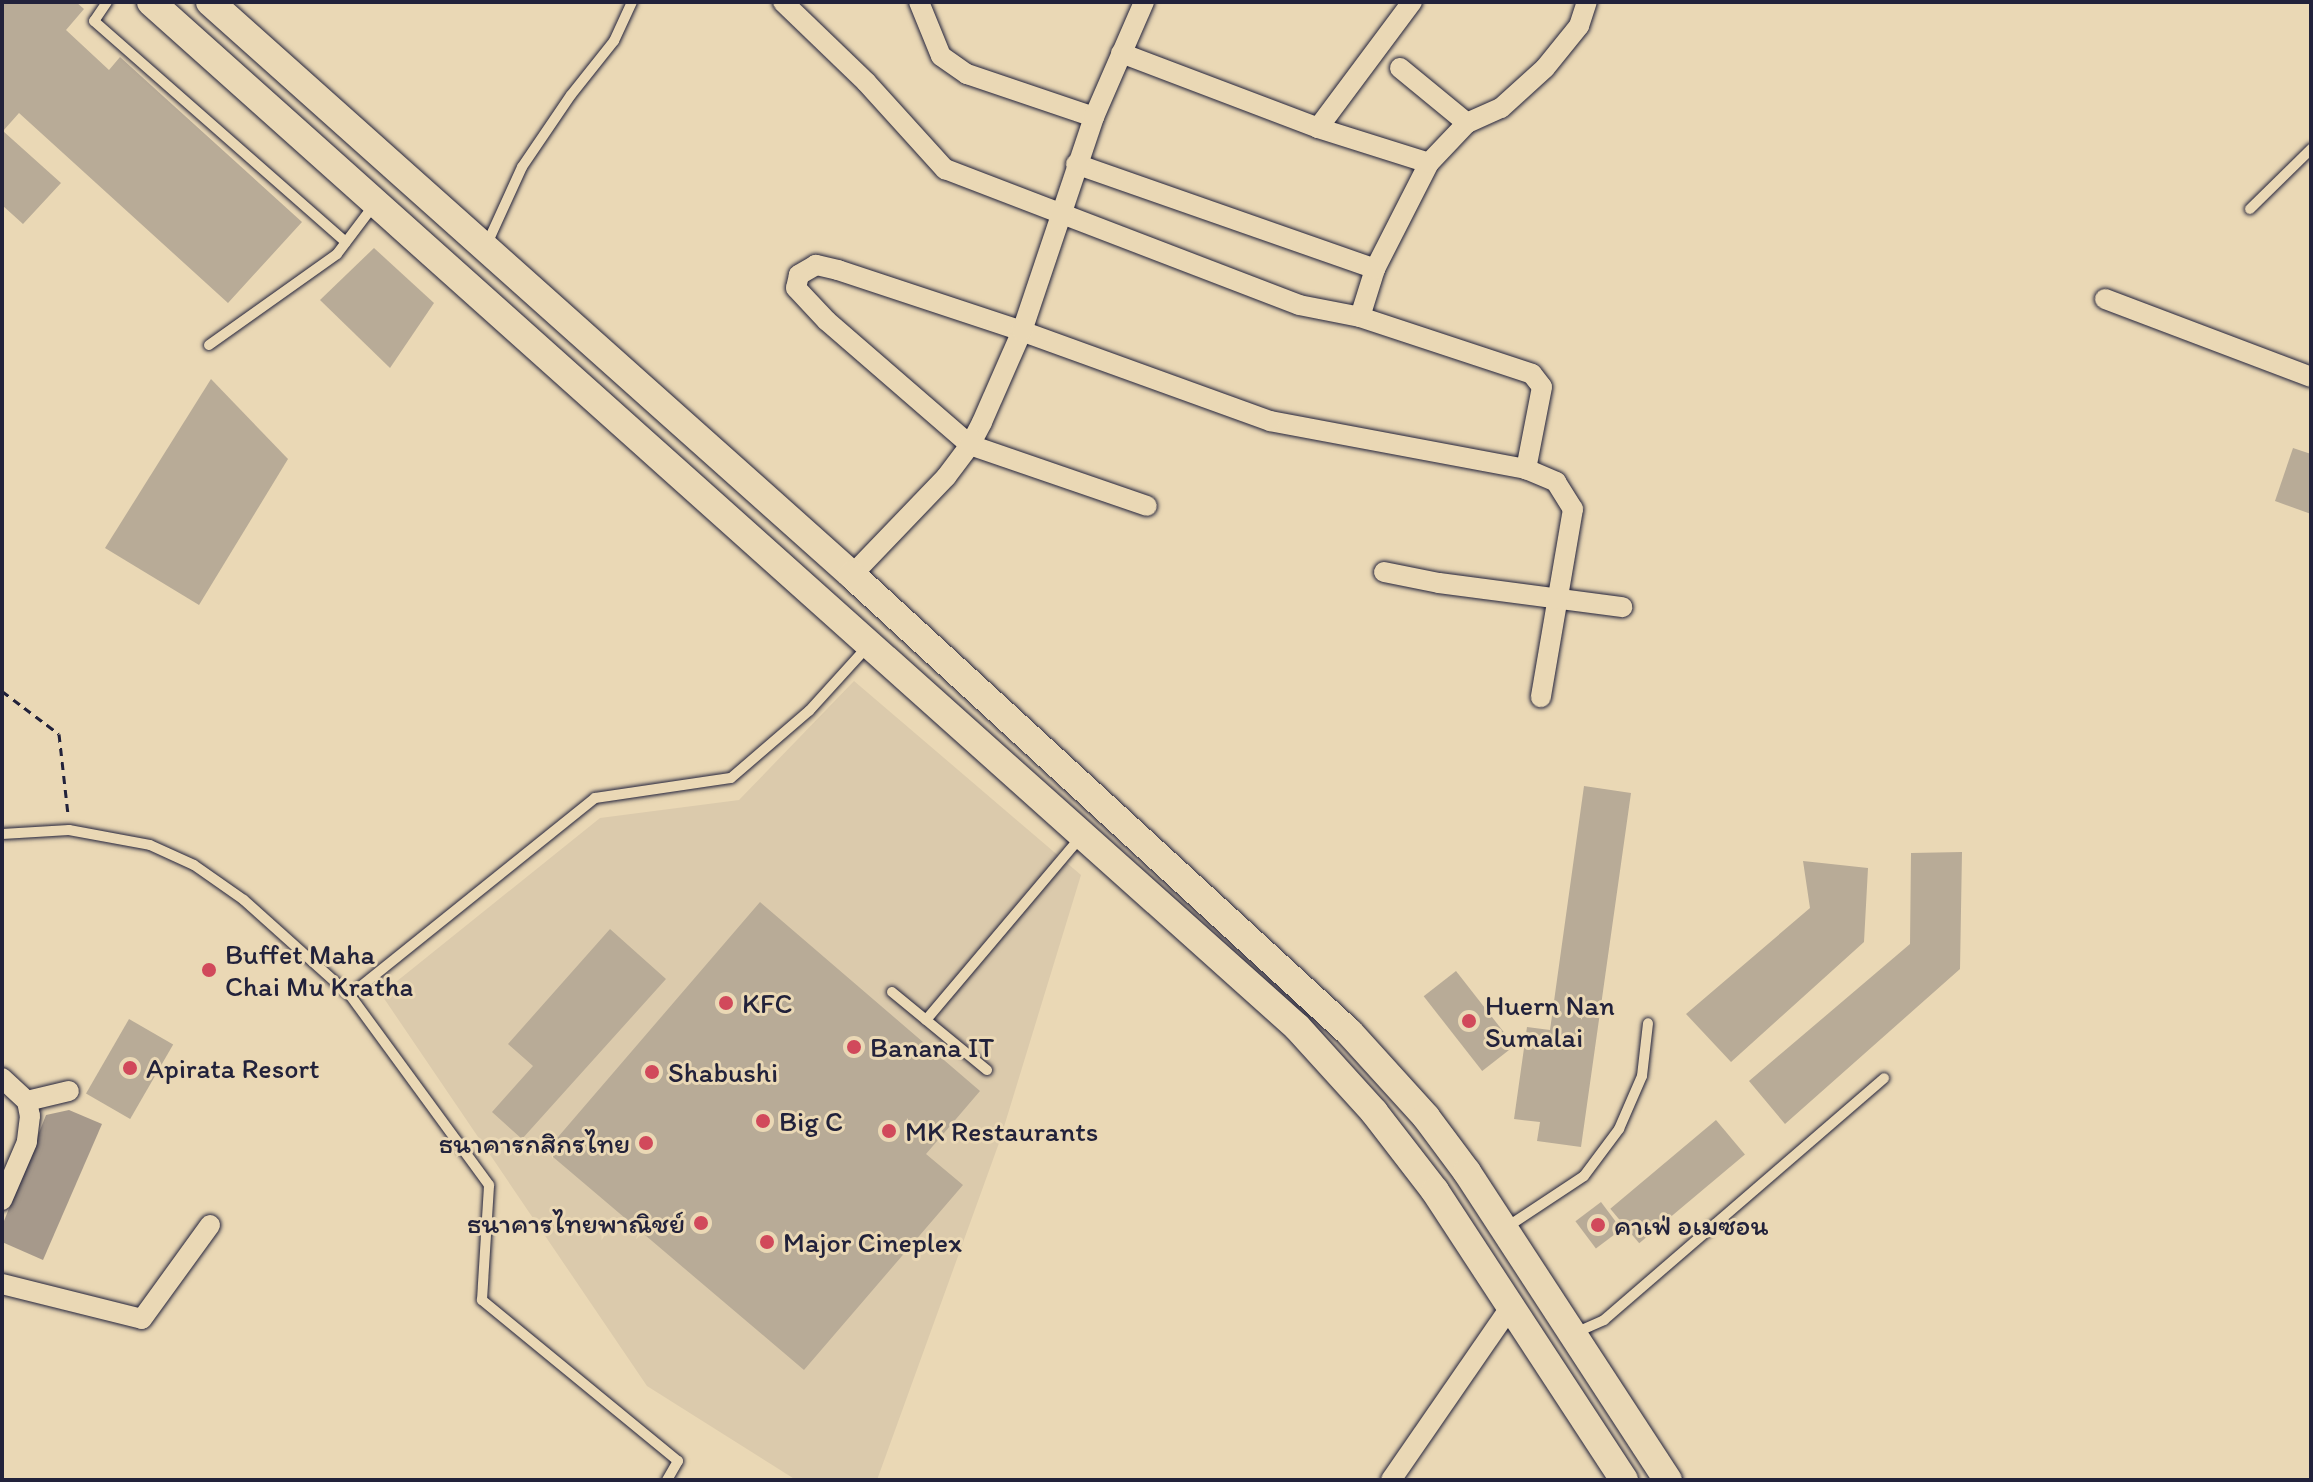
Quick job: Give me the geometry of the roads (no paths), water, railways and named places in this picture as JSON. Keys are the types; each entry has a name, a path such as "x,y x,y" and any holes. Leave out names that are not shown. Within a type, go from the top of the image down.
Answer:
{"main road":[{"path":"151,2 869,646 1267,997 1325,1055 1423,1174 1624,1480"},
{"path":"210,2 852,575 1349,1032 1440,1135 1505,1228 1668,1480"}],"street":[{"path":"783,2 866,82 945,169 1299,305 1360,317 1532,374 1542,387 1526,469"},
{"path":"919,2 941,56 967,74 1094,117"},
{"path":"852,575 946,477 970,445 1022,331 1076,164 1144,2"},
{"path":"1318,128 1412,2"},
{"path":"1360,317 1375,269 1429,163 1467,123 1501,108 1545,68 1579,26 1587,2"},
{"path":"1121,53 1318,128 1429,163"},
{"path":"1400,68 1467,123"},
{"path":"1076,164 1375,269"},
{"path":"1147,506 970,445 827,321 795,283 799,275 816,265 1022,331 1270,421 1526,469 1556,482 1573,509 1541,697"},
{"path":"2105,299 2311,377"},
{"path":"1384,572 1557,600 1622,607"},
{"path":"2,1078 27,1101 30,1116 27,1142 2,1200"},
{"path":"27,1101 69,1091"},
{"path":"2,1284 142,1319 210,1225"},
{"path":"1391,1480 1511,1306"}],"lane":[{"path":"107,2 94,21 346,242"},
{"path":"485,248 522,167 571,95 614,41 632,2"},
{"path":"2250,209 2311,149"},
{"path":"209,345 337,254 376,202"},
{"path":"350,995 595,798 731,778 809,711 869,646"},
{"path":"2,834 69,830 150,845 194,865 244,900 350,995 489,1185 482,1300 678,1461 667,1480"},
{"path":"926,1020 1083,835"},
{"path":"892,992 987,1070"},
{"path":"1505,1228 1584,1176 1619,1129 1642,1076 1648,1023"},
{"path":"1574,1334 1604,1320 1884,1078"}],"place":[{"name":"Buffet Maha Chai Mu Kratha","path":"209,970"},
{"name":"KFC","path":"726,1003"},
{"name":"Huern Nan Sumalai","path":"1469,1021"},
{"name":"Banana IT","path":"854,1047"},
{"name":"Apirata Resort","path":"130,1068"},
{"name":"Shabushi","path":"652,1072"},
{"name":"Big C","path":"763,1121"},
{"name":"MK Restaurants","path":"889,1131"},
{"name":"ธนาคารกสิกรไทย","path":"646,1143"},
{"name":"ธนาคารไทยพาณิชย์","path":"701,1223"},
{"name":"คาเฟ่ อเมซอน","path":"1598,1225"},
{"name":"Major Cineplex","path":"767,1242"}]}
